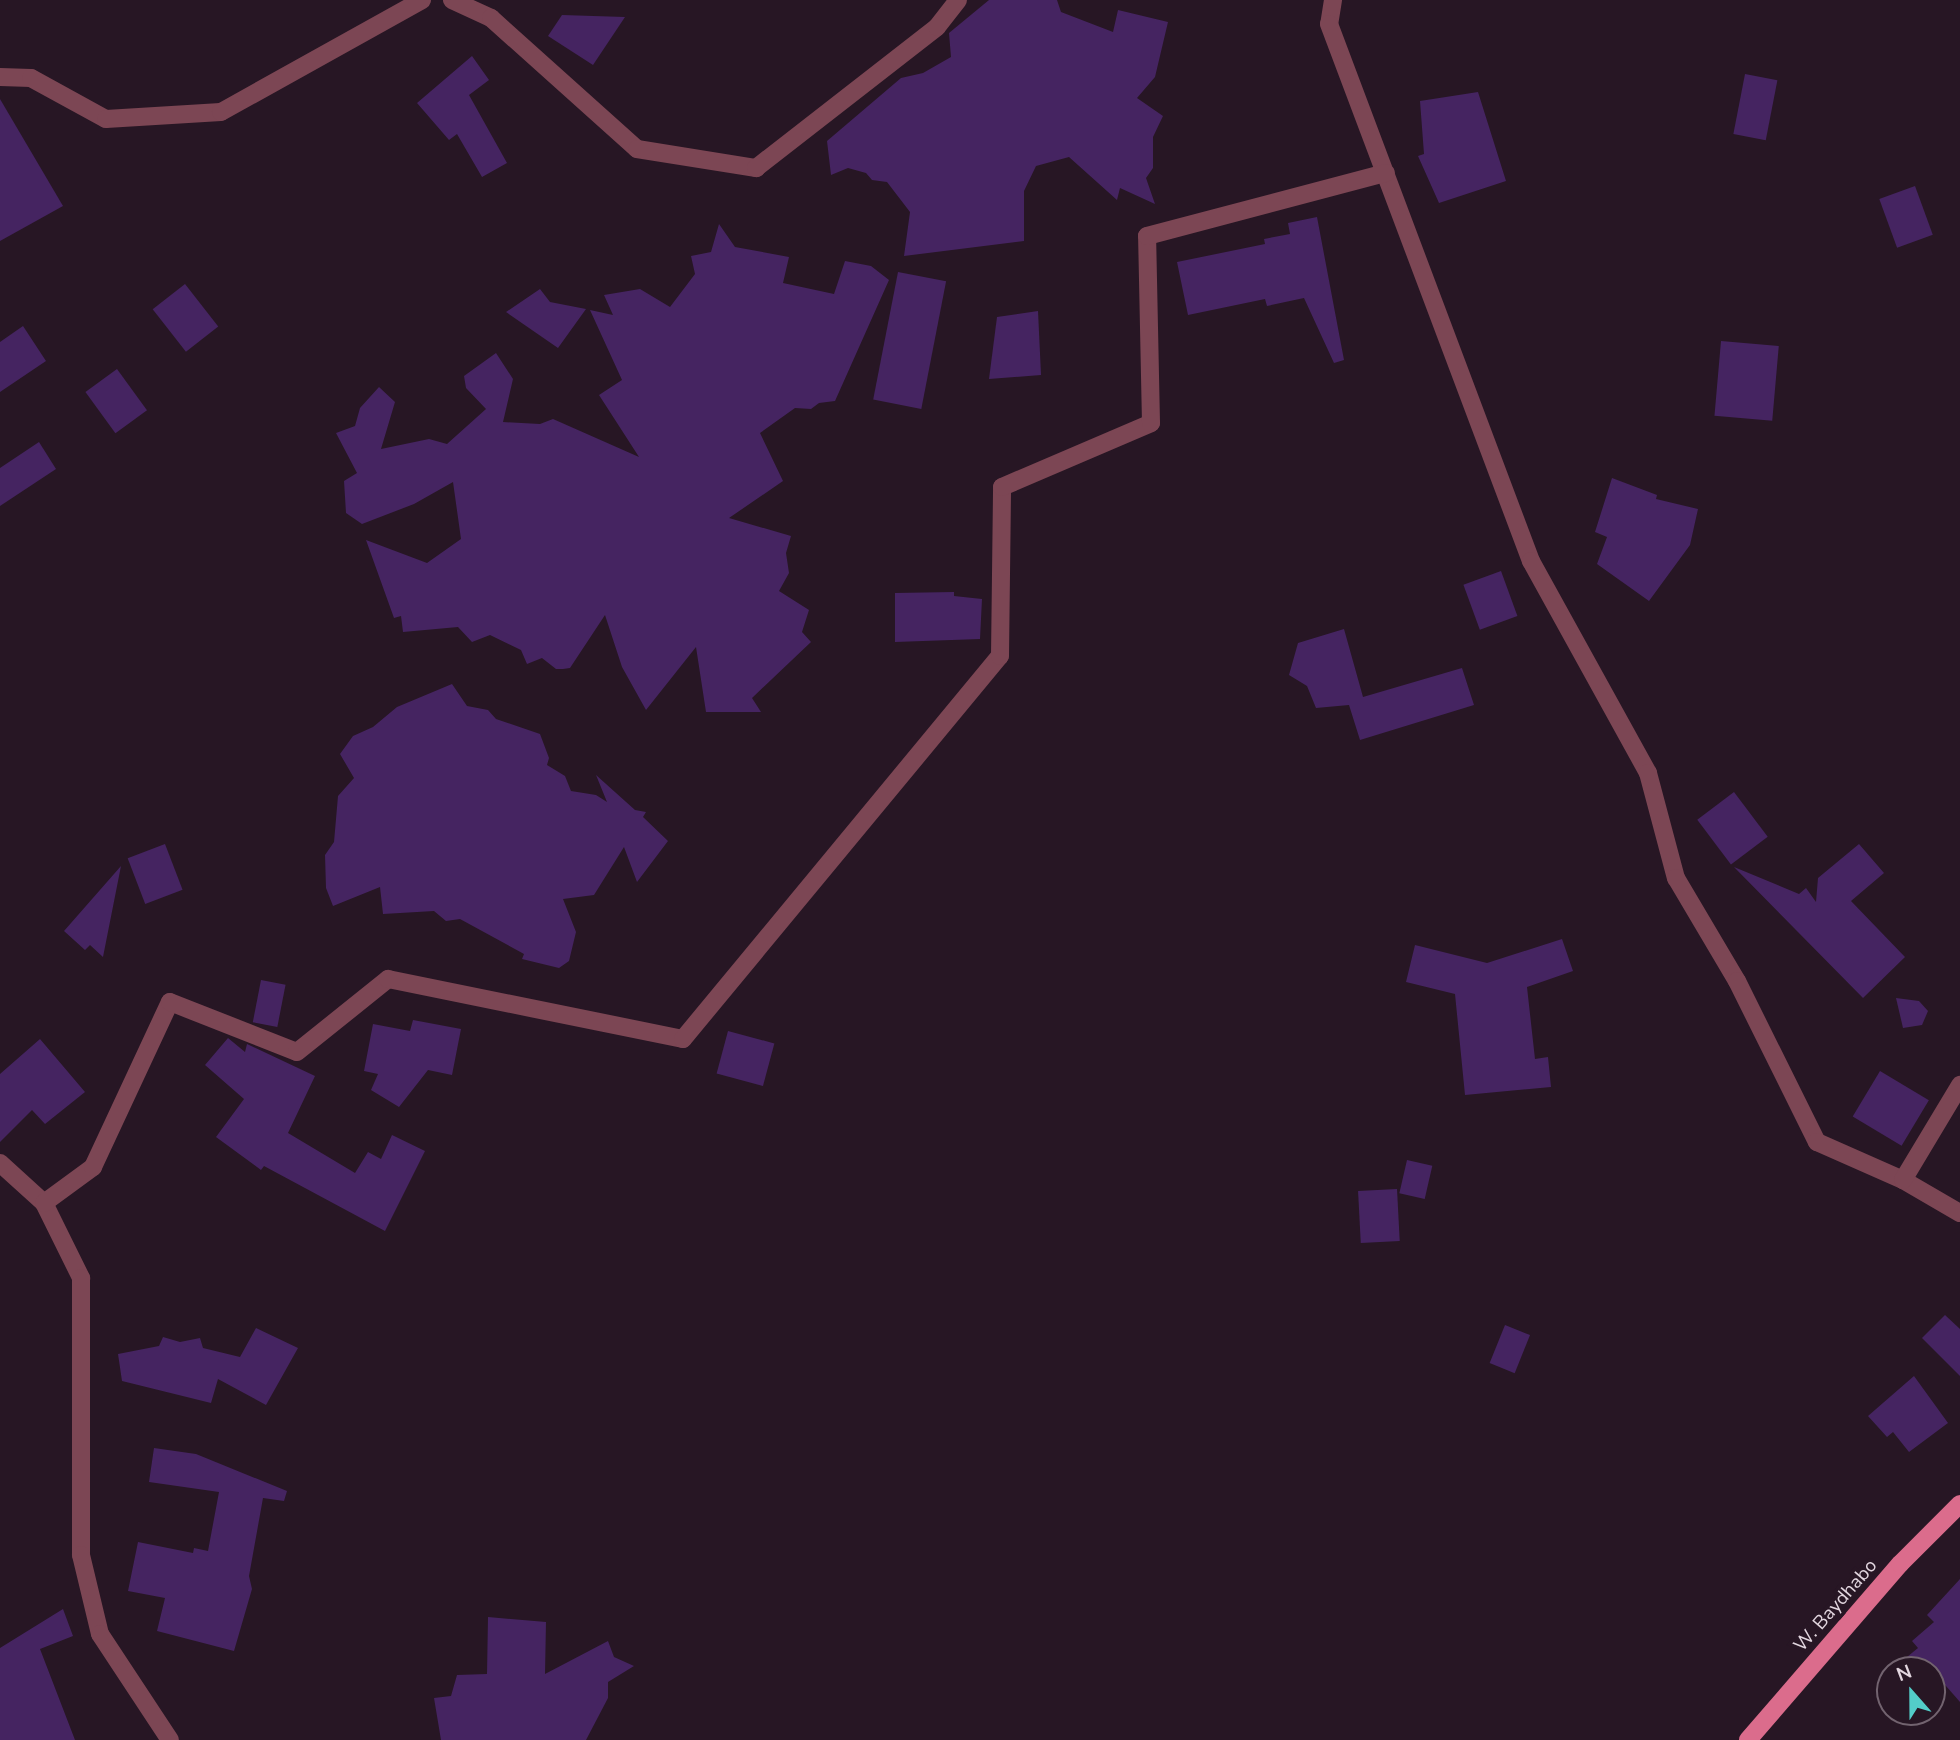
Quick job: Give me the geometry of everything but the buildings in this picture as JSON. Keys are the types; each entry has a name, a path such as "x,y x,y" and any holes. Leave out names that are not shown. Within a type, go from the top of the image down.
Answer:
{"main road":[{"name":"W. Baydhabo","path":"1748,1740 1900,1564 1960,1504"}],"street":[{"path":"0,76 31,78 106,119 221,112 422,0"},
{"path":"452,0 491,19 637,149 756,168 937,27 958,0"},
{"path":"1333,0 1329,24 1531,561 1648,773 1676,878 1737,982 1817,1142 1903,1180 1960,1213"},
{"path":"44,1203 93,1167 170,1002 296,1052 388,979 683,1039 1000,656 1002,487 1151,423 1147,236 1386,173"},
{"path":"1903,1180 1960,1085"},
{"path":"0,1163 44,1203 81,1278 81,1555 100,1634 170,1740"}]}
